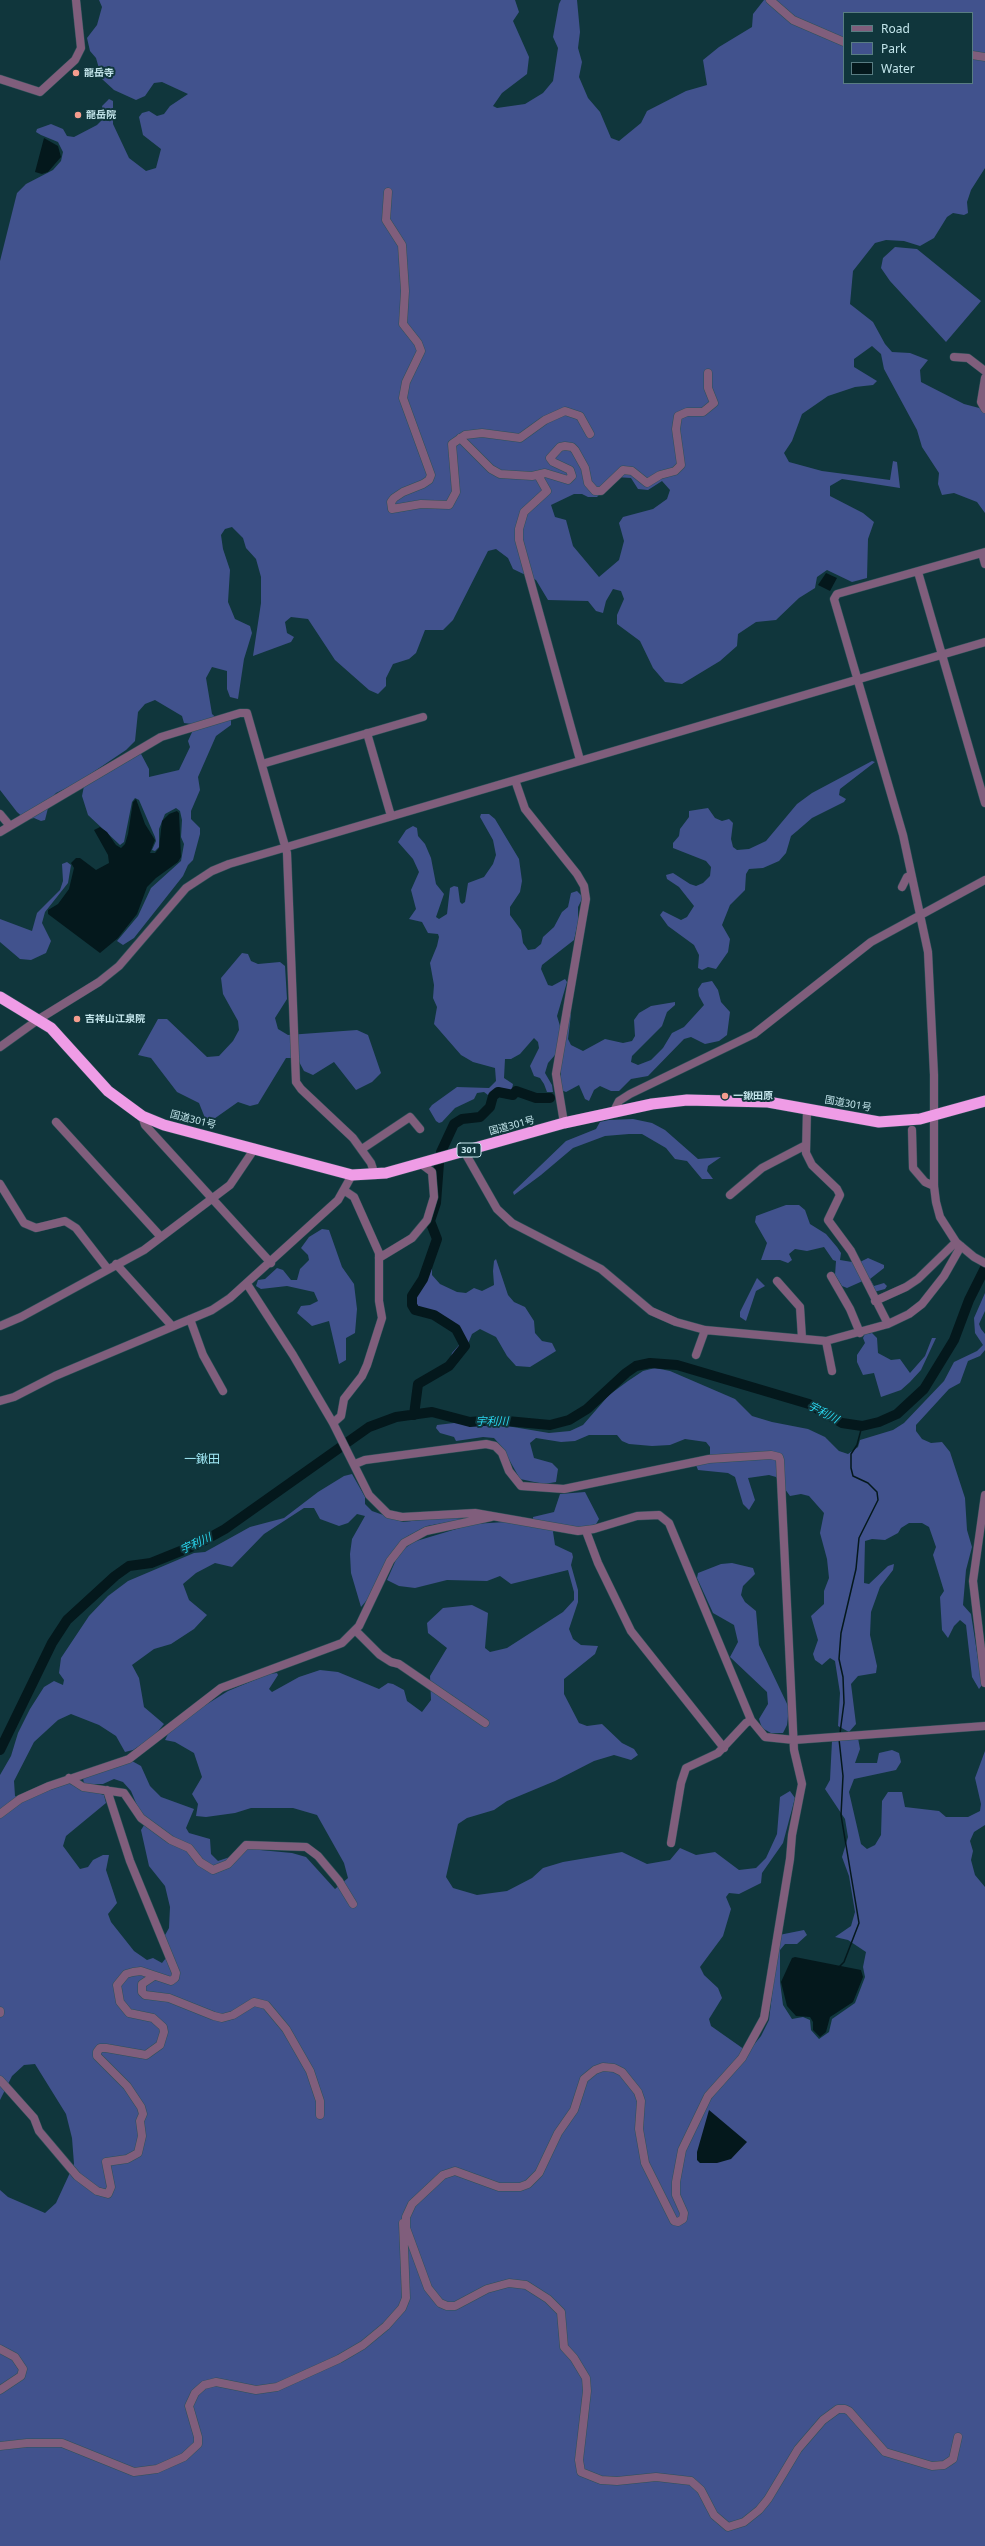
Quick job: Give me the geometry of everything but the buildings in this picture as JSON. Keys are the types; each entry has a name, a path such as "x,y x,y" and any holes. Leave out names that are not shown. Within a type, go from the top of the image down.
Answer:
{"highway":[{"name":"国道301号","path":"0,997 39,1019 50,1028 119,1101 142,1116 164,1125 352,1175 375,1175 424,1163 564,1123 614,1111 687,1100 741,1100 807,1109 879,1122 934,1116 985,1101"}],"street":[{"path":"0,79 40,92 75,60 81,48 76,0"},
{"path":"770,0 793,20 843,42"},
{"path":"973,55 985,57"},
{"path":"388,192 386,220 402,245 405,291 403,324 418,343 421,351 406,382 402,398 431,475 429,480 423,484 403,492 394,498 391,502 392,508 421,504 449,505 453,501 456,485 450,449 454,440 471,433 520,438 545,420 565,411 580,416 590,434"},
{"path":"954,357 968,358 985,371"},
{"path":"460,438 491,469 500,474 545,473 563,480 568,480 572,476 570,470 553,462 550,458 556,451 565,446 572,447 576,450 585,468 588,483 595,491 600,491 623,470 632,471 647,483 660,475 675,471 681,465 676,429 678,416 687,412 703,412 714,403 708,388 708,373"},
{"path":"985,378 981,402 985,409"},
{"path":"538,474 547,491 524,512 519,529 520,540 580,760"},
{"path":"985,564 983,552 918,572 837,594 834,599 903,835 910,875 928,952 932,991 934,1186 940,1217 958,1244 976,1259 985,1263"},
{"path":"918,572 985,803"},
{"path":"0,1047 39,1019 99,982 119,966 137,948 174,900 196,880 229,864 985,642"},
{"path":"0,832 161,737 240,713 247,713 285,847 296,1082 362,1149 374,1167 375,1175"},
{"path":"262,764 422,717"},
{"path":"367,733 391,816"},
{"path":"515,780 525,808 577,874 584,886 586,899 556,1074 564,1123"},
{"path":"0,814 10,826"},
{"path":"902,887 907,877 910,875"},
{"path":"614,1111 618,1101 630,1094 767,1026 860,950 919,914 985,880"},
{"path":"807,1109 804,1146 812,1165 838,1190 839,1200 828,1220 851,1252 888,1324"},
{"path":"142,1116 145,1126 271,1263"},
{"path":"362,1149 410,1117 420,1129"},
{"path":"56,1122 161,1237"},
{"path":"912,1130 914,1168 925,1182 934,1186"},
{"path":"730,1195 762,1168 804,1146"},
{"path":"0,1326 21,1317 161,1237 235,1179 255,1148"},
{"path":"464,1151 497,1210 512,1223 602,1269 632,1298 651,1311 676,1322 705,1330 826,1341 860,1333 888,1324 909,1314 922,1304 944,1276 958,1244"},
{"path":"379,1258 412,1238 426,1220 434,1197 432,1172 424,1166 424,1163"},
{"path":"0,1401 14,1397 55,1376 218,1306 247,1284 329,1210 345,1191 352,1175"},
{"path":"0,1184 24,1223 36,1228 65,1220 76,1228 107,1268"},
{"path":"334,1423 341,1416 344,1399 365,1371 380,1326 379,1258 354,1197 345,1191"},
{"path":"875,1300 906,1287 918,1279 958,1244"},
{"path":"116,1264 172,1326"},
{"path":"831,1276 850,1309 860,1333"},
{"path":"777,1281 800,1307 802,1338"},
{"path":"247,1284 294,1355 334,1423 369,1495 378,1507 388,1514 402,1517 475,1513 495,1515 586,1531 650,1514 659,1515 666,1519 751,1720 765,1737 794,1740 985,1726"},
{"path":"190,1319 203,1355 223,1391"},
{"path":"696,1355 705,1330"},
{"path":"826,1341 832,1371"},
{"path":"0,2446 42,2442 62,2443 134,2472 157,2469 184,2457 198,2444 198,2437 189,2406 195,2393 204,2385 216,2382 256,2390 277,2387 340,2359 363,2345 386,2326 402,2308 406,2298 402,2238 403,2221 412,2204 450,2171 461,2172 499,2187 520,2187 528,2184 539,2173 558,2133 574,2110 584,2079 595,2070 609,2067 622,2072 638,2092 641,2101 639,2129 645,2164 674,2221 678,2222 683,2219 684,2213 676,2195 676,2182 682,2150 708,2096 742,2058 765,2013 792,1835 802,1784 795,1760 779,1457 757,1456 690,1462 564,1489 521,1486 510,1471 502,1453 495,1446 486,1444 365,1460 354,1463"},
{"path":"985,1496 973,1581 985,1682"},
{"path":"0,1814 20,1799 68,1778 136,1755 221,1688 335,1646 349,1638 356,1631 390,1561 404,1543 426,1531 495,1515"},
{"path":"586,1531 598,1563 631,1632 724,1748"},
{"path":"356,1631 380,1655 391,1662 400,1664 485,1723"},
{"path":"671,1843 681,1783 686,1768 724,1748 746,1723 751,1720"},
{"path":"68,1778 83,1787 124,1793 141,1818 171,1840 189,1848 200,1862 213,1870 228,1864 246,1845 306,1847 318,1856 339,1881 353,1904"},
{"path":"0,2080 34,2118 39,2131 77,2176 96,2191 108,2194 111,2186 106,2162 127,2159 138,2153 142,2136 140,2121 143,2114 141,2108 127,2086 97,2056 97,2052 100,2048 106,2048 146,2055 160,2045 164,2032 158,2022 153,2018 129,2013 118,1997 117,1985 126,1974 141,1971 171,1981 175,1978 176,1973 130,1861 107,1790"},
{"path":"154,1976 142,1984 142,1992 145,1995 169,1998 214,2016 222,2018 233,2015 254,2002 266,2005 286,2029 310,2071 320,2101 320,2115"},
{"path":"406,2217 409,2239 424,2280 440,2303 455,2306 496,2285 517,2283 526,2285 542,2294 558,2308 562,2317 561,2337 564,2348 578,2364 586,2378 587,2390 578,2468 585,2475 609,2480 656,2477 691,2481 701,2490 714,2515 728,2527 744,2522 759,2510 768,2499 798,2449 823,2420 838,2410 845,2409 850,2411 885,2452 932,2466 944,2465 953,2459 958,2437"},
{"path":"0,2349 15,2357 23,2369 21,2376 0,2390"}],"green space":[{"path":"99,0 515,0 519,12 513,21 529,57 527,74 502,93 493,106 497,108 525,104 543,93 553,81 558,48 553,37 559,4 561,0 577,0 580,32 578,48 582,62 579,77 588,98 600,112 611,138 619,141 641,123 647,111 686,91 707,85 703,60 719,47 752,27 753,14 764,0 985,0 985,168 971,190 967,202 968,213 964,215 953,213 947,217 934,238 920,246 904,241 886,240 875,243 853,271 850,304 873,322 885,344 892,352 910,353 928,360 920,370 921,382 964,404 983,409 985,407 985,513 977,502 954,493 942,495 938,484 939,473 922,447 917,430 884,369 881,354 872,346 854,359 854,367 877,381 873,385 855,387 828,396 802,414 792,441 784,453 789,462 822,471 890,480 893,461 897,462 900,488 842,479 830,486 830,496 863,513 874,522 868,539 867,578 852,582 827,570 817,577 815,588 799,598 776,620 756,622 738,634 737,646 720,661 682,684 665,682 653,668 640,641 617,624 617,615 624,599 621,591 613,589 606,601 603,613 596,611 588,601 548,600 536,580 513,569 508,558 496,549 488,551 453,620 443,630 425,630 416,653 409,659 393,664 386,678 386,686 378,694 369,690 335,660 308,619 291,617 285,622 287,633 294,637 291,642 253,656 261,603 261,577 256,559 246,548 243,538 232,527 225,529 221,535 223,549 230,570 228,602 235,619 250,626 252,633 244,659 238,699 230,697 227,689 227,671 212,667 206,678 212,714 221,722 231,720 231,725 216,736 198,777 200,790 191,811 191,819 200,828 200,834 193,860 188,865 183,876 134,938 123,945 117,941 138,916 151,888 181,861 184,844 181,837 182,820 180,811 176,808 165,814 159,829 159,847 155,851 152,850 156,841 155,837 139,800 135,798 132,802 124,842 120,845 88,815 82,796 84,786 140,752 149,769 149,777 179,770 190,747 188,741 193,730 192,724 184,723 182,716 155,700 145,704 138,712 135,741 126,750 77,783 56,793 50,800 45,820 41,821 34,818 26,820 17,812 0,790 0,261 17,193 26,184 53,170 61,161 63,152 58,142 36,132 37,129 51,124 63,129 67,136 74,137 97,125 105,117 102,106 109,99 113,101 113,124 129,158 146,171 156,168 161,149 143,135 139,117 142,113 149,111 157,116 164,114 170,106 188,94 162,82 154,83 145,96 136,100 114,90 102,79 96,58 90,51 87,38 97,25 102,7","holes":["616,477 631,478 638,489 648,490 662,481 670,490 667,499 653,509 623,517 619,523 624,541 619,560 599,577 573,546 566,520 555,517 551,505 574,494 597,497"]},
{"path":"895,247 917,249 981,301 946,342 890,281 881,268 883,258"},
{"path":"872,761 875,762 840,789 839,795 846,799 844,802 812,818 791,836 786,853 779,861 763,868 749,869 746,874 745,890 730,905 722,925 730,939 728,952 716,969 708,967 702,970 698,968 699,955 694,945 668,926 660,915 663,911 681,920 687,917 694,906 679,887 667,879 666,875 673,873 690,884 696,886 703,883 710,876 711,867 706,861 673,848 673,843 679,836 680,829 689,817 689,811 708,808 715,818 722,821 729,819 733,823 731,839 733,847 737,850 749,849 766,841 797,804 812,793"},
{"path":"481,814 489,814 495,819 519,859 522,881 520,892 510,907 510,915 521,930 523,943 528,950 535,949 541,944 543,937 554,927 562,912 568,907 571,893 577,891 583,897 578,907 578,922 574,940 542,965 541,969 548,985 552,986 565,979 567,982 557,1016 560,1026 566,1026 568,1012 571,1014 568,1039 571,1045 583,1051 605,1039 623,1043 632,1041 635,1036 634,1020 639,1013 651,1006 675,1002 675,1005 667,1012 662,1026 632,1056 631,1062 638,1065 651,1060 663,1048 672,1033 684,1027 704,1005 699,996 698,989 702,983 712,981 718,990 721,1002 730,1012 727,1035 719,1041 705,1044 691,1037 684,1039 648,1076 631,1079 619,1091 611,1091 600,1086 594,1090 589,1101 585,1099 579,1085 566,1092 561,1090 561,1056 555,1055 548,1063 545,1073 552,1085 553,1092 547,1092 540,1078 534,1076 530,1066 539,1048 538,1042 534,1038 520,1054 511,1059 505,1059 504,1078 513,1084 512,1089 507,1092 501,1090 488,1095 484,1092 477,1093 474,1099 455,1108 442,1122 439,1123 436,1121 429,1109 432,1105 457,1087 489,1088 496,1081 495,1068 473,1062 461,1055 434,1024 437,1007 433,998 434,985 430,963 439,937 438,934 428,933 422,922 409,919 416,909 411,890 419,872 413,859 398,842 406,830 413,826 417,828 418,836 425,844 431,858 436,884 444,894 436,917 439,919 447,914 450,888 454,886 458,887 460,902 462,904 465,902 468,883 484,877 493,864 496,855 493,840 480,817"},
{"path":"67,862 71,865 68,883 45,912 42,923 51,941 46,953 31,960 20,959 0,942 0,919 32,931 37,913 60,890 63,881 62,864"},
{"path":"242,953 248,954 251,961 258,964 280,962 285,966 287,999 275,1018 278,1029 288,1035 357,1030 368,1035 381,1073 372,1082 356,1090 334,1062 313,1075 304,1071 297,1058 286,1058 258,1104 250,1106 238,1102 211,1121 205,1118 199,1103 177,1092 151,1058 138,1055 158,1019 167,1019 207,1057 219,1056 233,1041 239,1030 238,1021 223,994 221,978"},
{"path":"633,1119 652,1123 665,1130 698,1159 721,1157 708,1166 707,1171 713,1179 702,1179 687,1161 675,1159 666,1148 642,1134 629,1134 605,1136 573,1148 514,1195 513,1192 566,1141 596,1129 600,1122"},
{"path":"786,1205 799,1205 805,1210 810,1224 826,1234 837,1247 841,1253 840,1260 858,1263 868,1258 884,1265 884,1268 870,1279 874,1286 884,1283 887,1286 885,1289 874,1292 865,1280 847,1288 842,1286 835,1275 836,1261 833,1260 824,1247 807,1251 795,1249 789,1254 792,1260 788,1263 780,1260 761,1260 767,1243 755,1222 756,1216"},
{"path":"322,1229 329,1230 342,1267 354,1284 357,1309 355,1333 346,1338 346,1360 339,1364 329,1321 312,1326 297,1313 301,1306 310,1305 318,1301 314,1292 287,1286 261,1289 256,1286 258,1280 265,1279 277,1268 283,1270 291,1280 297,1280 300,1269 309,1260 308,1255 301,1248 309,1237"},
{"path":"496,1259 508,1295 514,1302 525,1307 534,1321 535,1333 542,1341 552,1343 556,1351 530,1367 516,1366 507,1356 496,1337 480,1329 472,1334 463,1356 450,1361 452,1353 460,1344 461,1337 448,1323 415,1305 417,1290 425,1279 428,1266 432,1264 432,1275 440,1284 457,1292 466,1293 474,1288 482,1291 494,1285 493,1271 494,1261"},
{"path":"757,1278 765,1286 756,1291 746,1321 740,1317 740,1312"},
{"path":"985,1293 985,1311 979,1324 985,1334 985,1350 980,1356 968,1361 960,1383 949,1389 916,1425 916,1431 922,1439 931,1443 942,1442 950,1452 965,1498 967,1530 972,1547 966,1570 963,1605 971,1614 982,1685 979,1689 972,1677 966,1625 960,1620 954,1626 948,1638 942,1630 940,1597 944,1591 933,1555 936,1547 929,1527 922,1523 909,1523 901,1528 898,1533 885,1540 872,1539 865,1541 864,1583 869,1584 888,1566 894,1564 893,1570 880,1587 871,1612 870,1635 877,1666 876,1673 858,1676 851,1684 856,1724 849,1732 838,1726 840,1693 835,1661 830,1658 822,1665 815,1660 813,1654 818,1640 811,1616 824,1604 824,1591 829,1578 827,1559 820,1533 824,1513 809,1496 801,1494 790,1496 776,1477 769,1475 748,1478 755,1500 749,1510 743,1504 735,1477 728,1473 698,1470 696,1465 706,1462 710,1454 710,1447 706,1442 685,1439 670,1445 652,1446 629,1444 622,1441 617,1435 589,1435 575,1441 561,1442 536,1438 530,1443 534,1458 552,1463 558,1469 556,1482 544,1484 520,1479 502,1447 494,1438 483,1437 456,1441 454,1437 440,1433 436,1428 437,1425 454,1423 501,1425 549,1433 570,1431 583,1425 609,1395 643,1371 655,1368 670,1371 735,1399 752,1416 772,1422 808,1429 825,1437 839,1451 848,1454 858,1447 860,1440 893,1430 904,1423 944,1381 954,1362 977,1351 983,1345 975,1333 974,1318"},
{"path":"872,1333 877,1338 878,1353 891,1360 900,1359 910,1373 925,1356 932,1338 936,1338 921,1370 910,1382 901,1390 881,1397 874,1373 863,1375 857,1362 857,1355 865,1343 863,1338 865,1334"},
{"path":"352,1474 365,1497 365,1504 372,1511 403,1522 447,1517 466,1519 427,1526 408,1536 395,1548 371,1595 361,1607 351,1573 350,1554 352,1539 365,1516 357,1514 348,1523 339,1526 320,1519 314,1508 304,1508 264,1534 232,1567 215,1563 196,1573 183,1584 189,1600 207,1615 194,1629 171,1644 154,1649 132,1665 139,1678 144,1707 164,1724 154,1736 133,1750 125,1752 116,1736 99,1725 71,1714 58,1720 34,1742 14,1781 15,1796 23,1801 67,1783 104,1795 106,1803 66,1836 63,1846 80,1869 88,1867 93,1860 103,1855 109,1855 106,1870 117,1903 108,1914 111,1922 134,1951 147,1960 153,1958 162,1963 166,1958 160,1944 169,1928 170,1907 165,1886 149,1866 141,1830 148,1819 139,1810 131,1791 123,1782 114,1779 103,1784 84,1784 83,1778 132,1761 141,1766 150,1786 161,1797 194,1809 186,1828 189,1833 210,1839 211,1854 218,1861 230,1857 243,1844 260,1850 292,1853 306,1857 335,1889 348,1878 344,1863 317,1815 293,1808 251,1808 235,1813 206,1817 196,1816 198,1804 192,1794 202,1777 194,1753 175,1742 165,1740 168,1734 196,1711 228,1691 269,1674 277,1673 278,1675 269,1689 272,1692 299,1677 320,1670 338,1672 379,1689 388,1683 393,1684 404,1690 407,1701 422,1712 431,1700 430,1676 447,1648 428,1633 427,1623 443,1608 472,1605 488,1613 485,1648 490,1652 507,1648 563,1612 574,1600 574,1592 568,1570 511,1584 500,1576 487,1581 447,1580 415,1588 399,1586 387,1580 399,1553 413,1542 473,1524 505,1522 533,1526 533,1517 554,1512 560,1494 585,1492 599,1519 595,1526 582,1528 556,1525 553,1532 555,1545 572,1553 573,1557 571,1565 578,1590 578,1602 569,1629 573,1639 581,1645 598,1646 595,1654 564,1679 564,1694 579,1723 587,1726 602,1724 622,1743 634,1749 638,1755 631,1760 614,1755 594,1761 555,1781 507,1801 494,1810 467,1818 458,1824 446,1877 453,1888 477,1895 507,1891 532,1878 543,1868 563,1862 622,1852 647,1864 670,1860 680,1848 696,1855 715,1852 739,1870 756,1868 766,1858 777,1834 780,1797 790,1791 795,1798 783,1843 762,1873 761,1883 739,1894 729,1893 726,1897 731,1909 723,1936 700,1967 704,1975 718,1988 722,1998 709,2019 711,2026 748,2052 761,2036 769,2020 779,1935 804,1930 807,1935 797,1944 785,1944 780,1950 780,1982 783,2005 792,2019 803,2017 810,2020 811,2030 819,2039 829,2032 832,2019 855,2003 865,1977 863,1967 866,1952 848,1940 835,1937 851,1926 855,1912 849,1876 842,1857 848,1837 845,1819 825,1789 830,1780 832,1741 858,1738 860,1749 855,1763 877,1763 879,1753 892,1750 899,1753 901,1762 896,1770 854,1779 849,1792 861,1844 867,1849 875,1845 881,1835 882,1801 888,1792 902,1792 905,1807 939,1811 946,1817 968,1817 980,1811 981,1804 975,1778 985,1751 985,1825 974,1832 970,1841 973,1851 971,1860 975,1875 985,1887 985,2546 0,2546 0,2190 8,2197 45,2213 56,2203 74,2164 72,2138 66,2114 35,2064 24,2065 12,2076 0,2100 0,1775 11,1756 18,1733 30,1709 44,1687 54,1681 63,1685 64,1680 59,1673 61,1658 89,1616 108,1596 128,1581 194,1553 205,1552 250,1527 284,1518 318,1492 344,1476"},
{"path":"732,1563 753,1568 755,1574 743,1586 741,1595 745,1602 756,1611 759,1645 789,1708 787,1725 783,1733 771,1733 762,1728 759,1719 768,1704 767,1692 730,1657 738,1642 734,1625 713,1613 697,1578 698,1573 721,1564"}],"water":[{"path":"44,138 58,146 61,157 48,172 42,174 35,172"},
{"path":"826,573 837,578 830,591 818,585"},
{"path":"136,799 145,824 155,840 150,853 155,853 159,848 162,821 169,814 177,811 179,813 181,857 178,862 156,878 147,887 137,914 118,938 100,953 48,914 48,910 58,904 69,889 74,868 71,863 76,858 80,858 96,870 109,863 108,855 94,830 100,827 107,832 116,845 121,848 125,844 133,802"},
{"path":"795,1957 861,1970 863,1977 853,2002 830,2017 826,2032 820,2037 813,2030 813,2022 810,2017 796,2016 787,2006 781,1982 792,1958"},
{"path":"709,2110 747,2142 731,2159 717,2163 700,2163 697,2160 697,2152"}],"waterway":[{"path":"441,1152 454,1124 462,1119 480,1117 490,1107 493,1096 498,1092 513,1095 516,1091 536,1098 550,1098"},
{"path":"414,1415 418,1384 449,1366 465,1346 456,1329 434,1315 415,1310 412,1305 412,1296 423,1279 437,1239 430,1221 436,1203 439,1163"},
{"name":"宇利川","path":"0,1750 52,1643 67,1620 115,1576 129,1566 151,1563 198,1544 225,1529 369,1427 396,1417 432,1412 470,1422 496,1420 550,1425 569,1420 587,1409 626,1373 636,1366 650,1363 677,1365 809,1404 842,1423 862,1426 879,1422 897,1414 924,1389 954,1340 969,1300 985,1268"},
{"path":"840,1733 844,1703 843,1677 839,1659 841,1633 856,1569 859,1538 878,1500 877,1492 868,1483 853,1476 851,1468 851,1454 857,1445 862,1426"},
{"path":"839,1739 843,1776 841,1815 859,1923 844,1962 839,1967"}],"place":[{"name":"龍岳寺","path":"76,73"},
{"name":"龍岳院","path":"78,115"},
{"name":"吉祥山江泉院","path":"77,1019"},
{"name":"一鍬田原","path":"725,1096"}],"district":[{"name":"一鍬田","path":"202,1460"}]}
